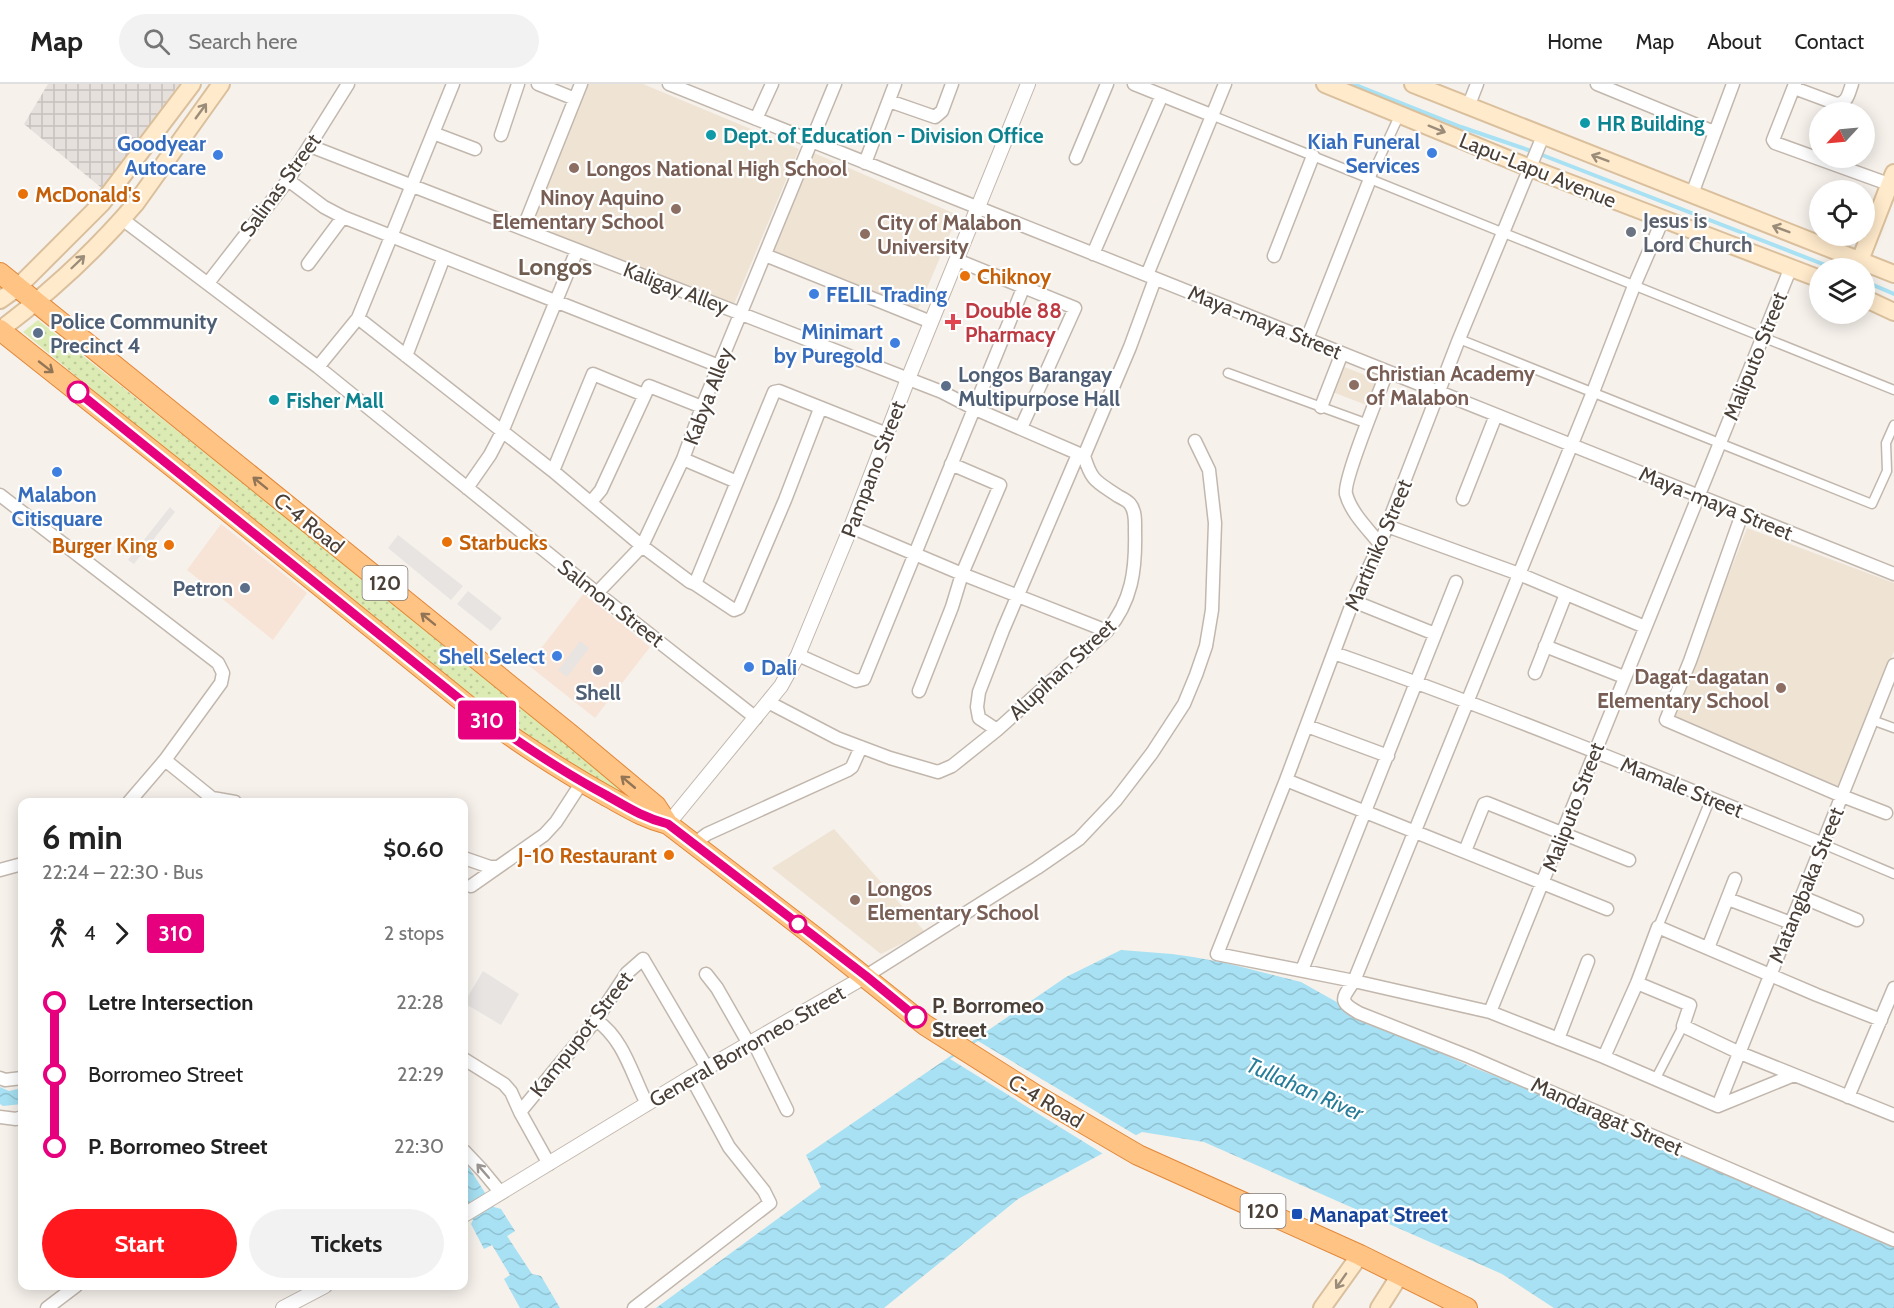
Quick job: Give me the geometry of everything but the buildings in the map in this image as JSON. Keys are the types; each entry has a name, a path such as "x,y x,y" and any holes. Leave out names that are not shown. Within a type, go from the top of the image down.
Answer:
{"highway":[{"name":"C-4 Road","path":"0,273 562,728 656,806 668,824 866,976 925,1025 1138,1155 1360,1255 1467,1308"},
{"name":"C-4 Road","path":"0,330 467,705 514,739 582,782 649,820 668,824"}],"main road":[{"path":"0,300 17,288 102,203 192,84"},
{"path":"0,330 36,303 122,219 136,203 221,84"},
{"name":"Lapu-Lapu Avenue","path":"1324,84 1400,114 1692,194 1845,258"},
{"name":"Lapu-Lapu Avenue","path":"1413,84 1468,107 1537,152 1663,219 1809,274"},
{"path":"1861,258 1893,181"},
{"name":"Lapu-Lapu Avenue","path":"1875,269 1894,274"},
{"path":"1875,303 1894,312"},
{"path":"1322,1308 1360,1255"},
{"path":"1379,1308 1400,1275"}],"street":[{"name":"Salinas Street","path":"208,283 288,180 348,84"},
{"path":"318,367 358,318 453,84"},
{"path":"501,135 518,84"},
{"path":"538,84 575,99"},
{"path":"523,229 581,84"},
{"name":"Maya-maya Street","path":"669,84 1894,574"},
{"path":"756,119 772,84"},
{"name":"Kabya Alley","path":"597,593 642,546 683,459 702,407 835,84"},
{"path":"865,163 895,84"},
{"path":"889,101 935,117 942,111 952,84"},
{"name":"Pampano Street","path":"668,824 781,686 798,655 1028,84"},
{"path":"1076,158 1107,84"},
{"path":"1134,84 1894,390"},
{"path":"997,730 979,718 977,707 979,692 1076,459 1082,455 1130,347 1151,277 1211,115 1225,84"},
{"path":"1468,107 1477,84"},
{"path":"1597,84 1714,132"},
{"path":"1692,194 1733,84"},
{"path":"1852,84 1846,99 1837,104 1795,86 1773,140 1775,143 1893,181"},
{"path":"1093,254 1162,95"},
{"path":"1307,339 1370,179 1400,114"},
{"path":"433,133 475,149"},
{"name":"Kaligay Alley","path":"310,146 942,392 973,408 1082,455"},
{"name":"Martiniko Street","path":"1302,970 1217,954 1307,726 1353,601 1380,544 1459,339 1537,152"},
{"path":"1274,256 1313,156"},
{"path":"288,180 324,207 343,217 719,366"},
{"path":"308,264 343,217"},
{"name":"Salmon Street","path":"122,219 318,367 597,593 756,718"},
{"path":"1354,981 1663,219"},
{"path":"466,488 490,455 502,432 577,250"},
{"path":"765,255 931,322"},
{"path":"406,356 444,257"},
{"path":"957,260 1075,308 1022,428"},
{"name":"Maliputo Street","path":"1490,1012 1791,267"},
{"path":"798,655 856,681 864,679 1024,286"},
{"path":"358,318 553,471 642,546 685,579 734,610 739,608 820,409"},
{"path":"1459,339 1872,504 1887,471 1886,443 1894,425"},
{"path":"1322,407 1342,353"},
{"path":"1380,544 1350,504 1346,490 1352,466 1388,372"},
{"path":"1228,373 1368,424"},
{"path":"553,471 593,374 645,395"},
{"path":"591,502 600,490 649,386 702,407"},
{"path":"695,584 774,392 778,391 887,434"},
{"path":"1463,499 1496,415"},
{"name":"General Borromeo Street","path":"468,1212 707,1068 866,976 1027,874 1079,839 1116,800 1152,753 1184,704 1206,646 1212,610 1215,523 1209,470 1195,441"},
{"name":"Alupihan Street","path":"768,702 837,738 861,747 938,772 952,766 997,730 1107,631 1126,602 1136,563 1135,516 1130,504 1089,474 1082,455"},
{"path":"683,459 737,482"},
{"path":"918,691 952,607 962,574 1000,485 951,464"},
{"path":"0,495 218,663 223,673 221,683 165,760 132,798"},
{"path":"1742,514 1690,661 1666,720 1886,813"},
{"path":"1387,526 1518,574 1645,627"},
{"path":"851,528 1107,631"},
{"path":"1456,582 1302,970 1490,1012 1718,1106 1794,1075"},
{"path":"1534,673 1566,594"},
{"path":"1353,601 1435,634"},
{"path":"1545,646 1624,677"},
{"name":"Mamale Street","path":"1334,653 1417,682 1594,751 1894,874"},
{"name":"Matangbaka Street","path":"1718,1106 1894,665"},
{"path":"1872,720 1894,728"},
{"path":"1307,726 1388,756"},
{"path":"694,844 707,834 848,770 852,767 861,747"},
{"path":"165,760 212,798"},
{"path":"1286,780 1607,909"},
{"path":"471,886 544,835 556,822 582,782"},
{"path":"1604,1058 1637,983 1711,798"},
{"path":"1466,852 1485,803 1629,860"},
{"path":"468,859 497,867"},
{"path":"0,870 18,865"},
{"path":"1708,948 1736,879"},
{"path":"1802,897 1857,920"},
{"path":"1728,899 1791,923"},
{"path":"1658,927 1881,1020"},
{"name":"Kampupot Street","path":"520,1112 596,1020 627,973 643,959 707,1068"},
{"path":"1558,1039 1588,961"},
{"path":"706,974 751,1042 776,1084 787,1110"},
{"name":"Mandaragat Street","path":"1354,981 1343,997 1343,1001 1359,1012 1470,1057 1894,1240"},
{"path":"1637,983 1690,1005 1683,1026 1655,1080"},
{"path":"1848,1097 1894,988"},
{"path":"596,1020 607,1028 618,1042 647,1104"},
{"path":"1683,1026 1740,1053 1894,1115"},
{"path":"468,1062 504,1084 511,1092 549,1164"},
{"path":"634,1308 770,1203 764,1191 729,1147 692,1077"},
{"path":"0,1078 5,1080 18,1078"},
{"path":"0,1117 18,1118"},
{"path":"468,1155 482,1170 495,1197"},
{"path":"47,1308 71,1290"},
{"path":"283,1308 317,1290"}],"shaded area":[{"path":"48,84 179,84 104,190 24,124"},
{"name":"Ninoy Aquino Elementary School","path":"586,84 643,84 799,149 732,309 527,224"},
{"name":"City of Malabon University","path":"814,153 958,215 916,314 771,253"},
{"name":"Christian Academy of Malabon","path":"1339,365 1378,380 1369,406 1330,391"},
{"path":"170,507 175,512 134,564 128,560"},
{"path":"221,524 307,593 273,640 187,570"},
{"name":"Dagat-dagatan Elementary School","path":"1747,528 1894,583 1894,651 1837,791 1670,725"},
{"path":"398,535 463,586 451,600 388,548"},
{"path":"468,591 502,618 491,631 457,604"},
{"path":"584,593 650,647 595,718 528,665"},
{"path":"580,641 589,648 567,677 558,670"},
{"name":"Longos Elementary School","path":"834,829 925,932 881,954 772,868"},
{"path":"483,971 519,994 501,1025 468,1005 468,996"}],"green space":[{"path":"38,320 654,810 651,811 576,768 477,702 199,478 23,332"}],"water":[{"name":"Tullahan River","path":"1121,950 1193,957 1301,982 1374,1023 1472,1067 1634,1130 1894,1246 1894,1308 1554,1308 1502,1274 1204,1142 1142,1132 1018,1199 884,1308 656,1308 821,1187 806,1155 1066,977"},
{"path":"0,1087 9,1091 18,1089 18,1104 3,1106 0,1104"},
{"path":"468,1166 494,1207 501,1209 515,1231 507,1236 532,1274 541,1276 560,1308 520,1308 504,1279 510,1275 492,1245 484,1249 471,1224 473,1220 468,1211"}],"pier":[{"path":"978,1041 1139,1137 1105,1155 950,1059"}],"waterway":[{"path":"1353,84 1809,259"},
{"path":"1875,286 1894,294"}],"bus line":[{"name":"310","path":"78,392 467,705 514,739 572,776 649,820 668,824 916,1017"}],"place":[{"name":"HR Building","path":"1585,123"},
{"name":"Dept. of Education - Division Office","path":"711,135"},
{"name":"Kiah Funeral Services","path":"1432,153"},
{"name":"Goodyear Autocare","path":"218,155"},
{"name":"Longos National High School","path":"574,168"},
{"name":"McDonald's","path":"23,194"},
{"name":"Ninoy Aquino Elementary School","path":"676,209"},
{"name":"Jesus is Lord Church","path":"1631,232"},
{"name":"City of Malabon University","path":"865,234"},
{"name":"Chiknoy","path":"965,276"},
{"name":"FELIL Trading","path":"814,294"},
{"name":"Double 88 Pharmacy","path":"953,322"},
{"name":"Police Community Precinct 4","path":"38,333"},
{"name":"Minimart by Puregold","path":"895,343"},
{"name":"Christian Academy of Malabon","path":"1354,385"},
{"name":"Longos Barangay Multipurpose Hall","path":"946,386"},
{"name":"Fisher Mall","path":"274,400"},
{"name":"Malabon Citisquare","path":"57,472"},
{"name":"Starbucks","path":"447,542"},
{"name":"Burger King","path":"169,545"},
{"name":"Petron","path":"245,588"},
{"name":"Shell Select","path":"557,656"},
{"name":"Dali","path":"749,667"},
{"name":"Shell","path":"598,670"},
{"name":"Dagat-dagatan Elementary School","path":"1781,688"},
{"name":"J-10 Restaurant","path":"669,855"},
{"name":"Longos Elementary School","path":"855,900"},
{"name":"P. Borromeo Street","path":"916,1017"},
{"name":"Manapat Street","path":"1297,1214"}],"district":[{"name":"Longos","path":"555,266"}]}
